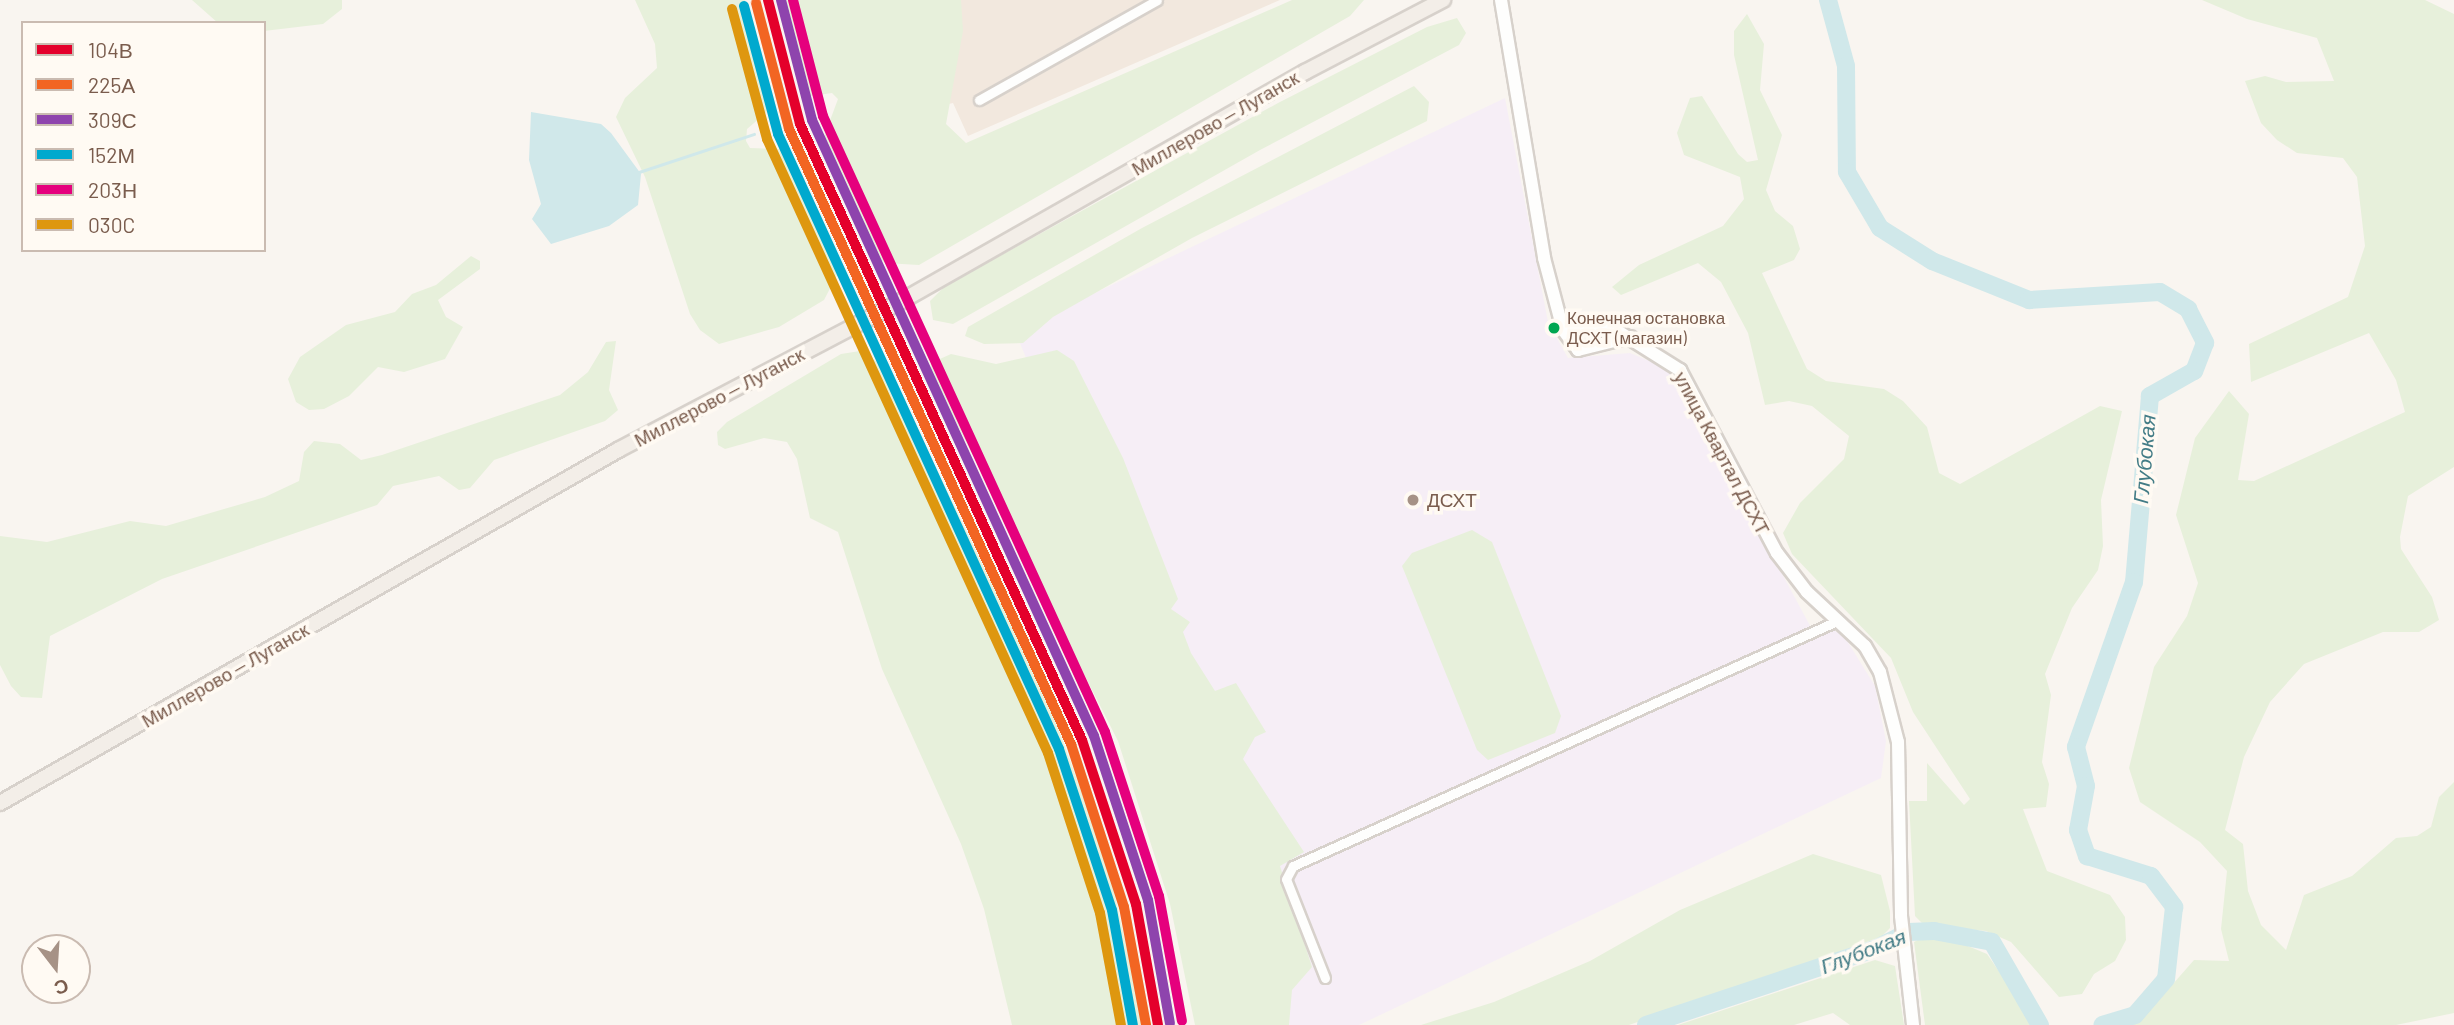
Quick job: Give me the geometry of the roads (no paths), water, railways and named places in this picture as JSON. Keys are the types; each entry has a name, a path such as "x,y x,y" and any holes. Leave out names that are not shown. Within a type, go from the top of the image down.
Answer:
{"main road":[{"name":"Миллерово — Луганск","path":"0,803 618,450 857,326 1304,72 1443,0"}],"street":[{"path":"979,100 1157,0"},
{"path":"1501,0 1544,258 1563,330 1578,350 1630,337"},
{"name":"улица Квартал ДСХТ","path":"1563,330 1598,321 1667,357 1686,378 1777,553 1836,621 1874,659 1894,721 1900,916 1913,1025"},
{"path":"1325,978 1286,879 1293,866 1836,621"}],"water":[{"path":"531,112 601,124 611,133 641,174 638,205 609,226 551,244 532,219 541,204 529,160"}],"waterway":[{"name":"Глубокая","path":"1828,0 1846,66 1847,172 1880,228 1932,261 2029,300 2160,292 2188,309 2205,343 2194,371 2150,396 2134,582 2076,747 2086,786 2078,830 2087,856 2151,876 2174,907 2166,979 2135,1015 2103,1025"},
{"path":"639,172 754,134"},
{"name":"Глубокая","path":"1646,1025 1877,948 1908,932 1934,931 1992,942 2040,1025"}],"place":[{"name":"Конечная остановка ДСХТ (магазин)","path":"1554,328"},
{"name":"ДСХТ","path":"1413,500"}]}
